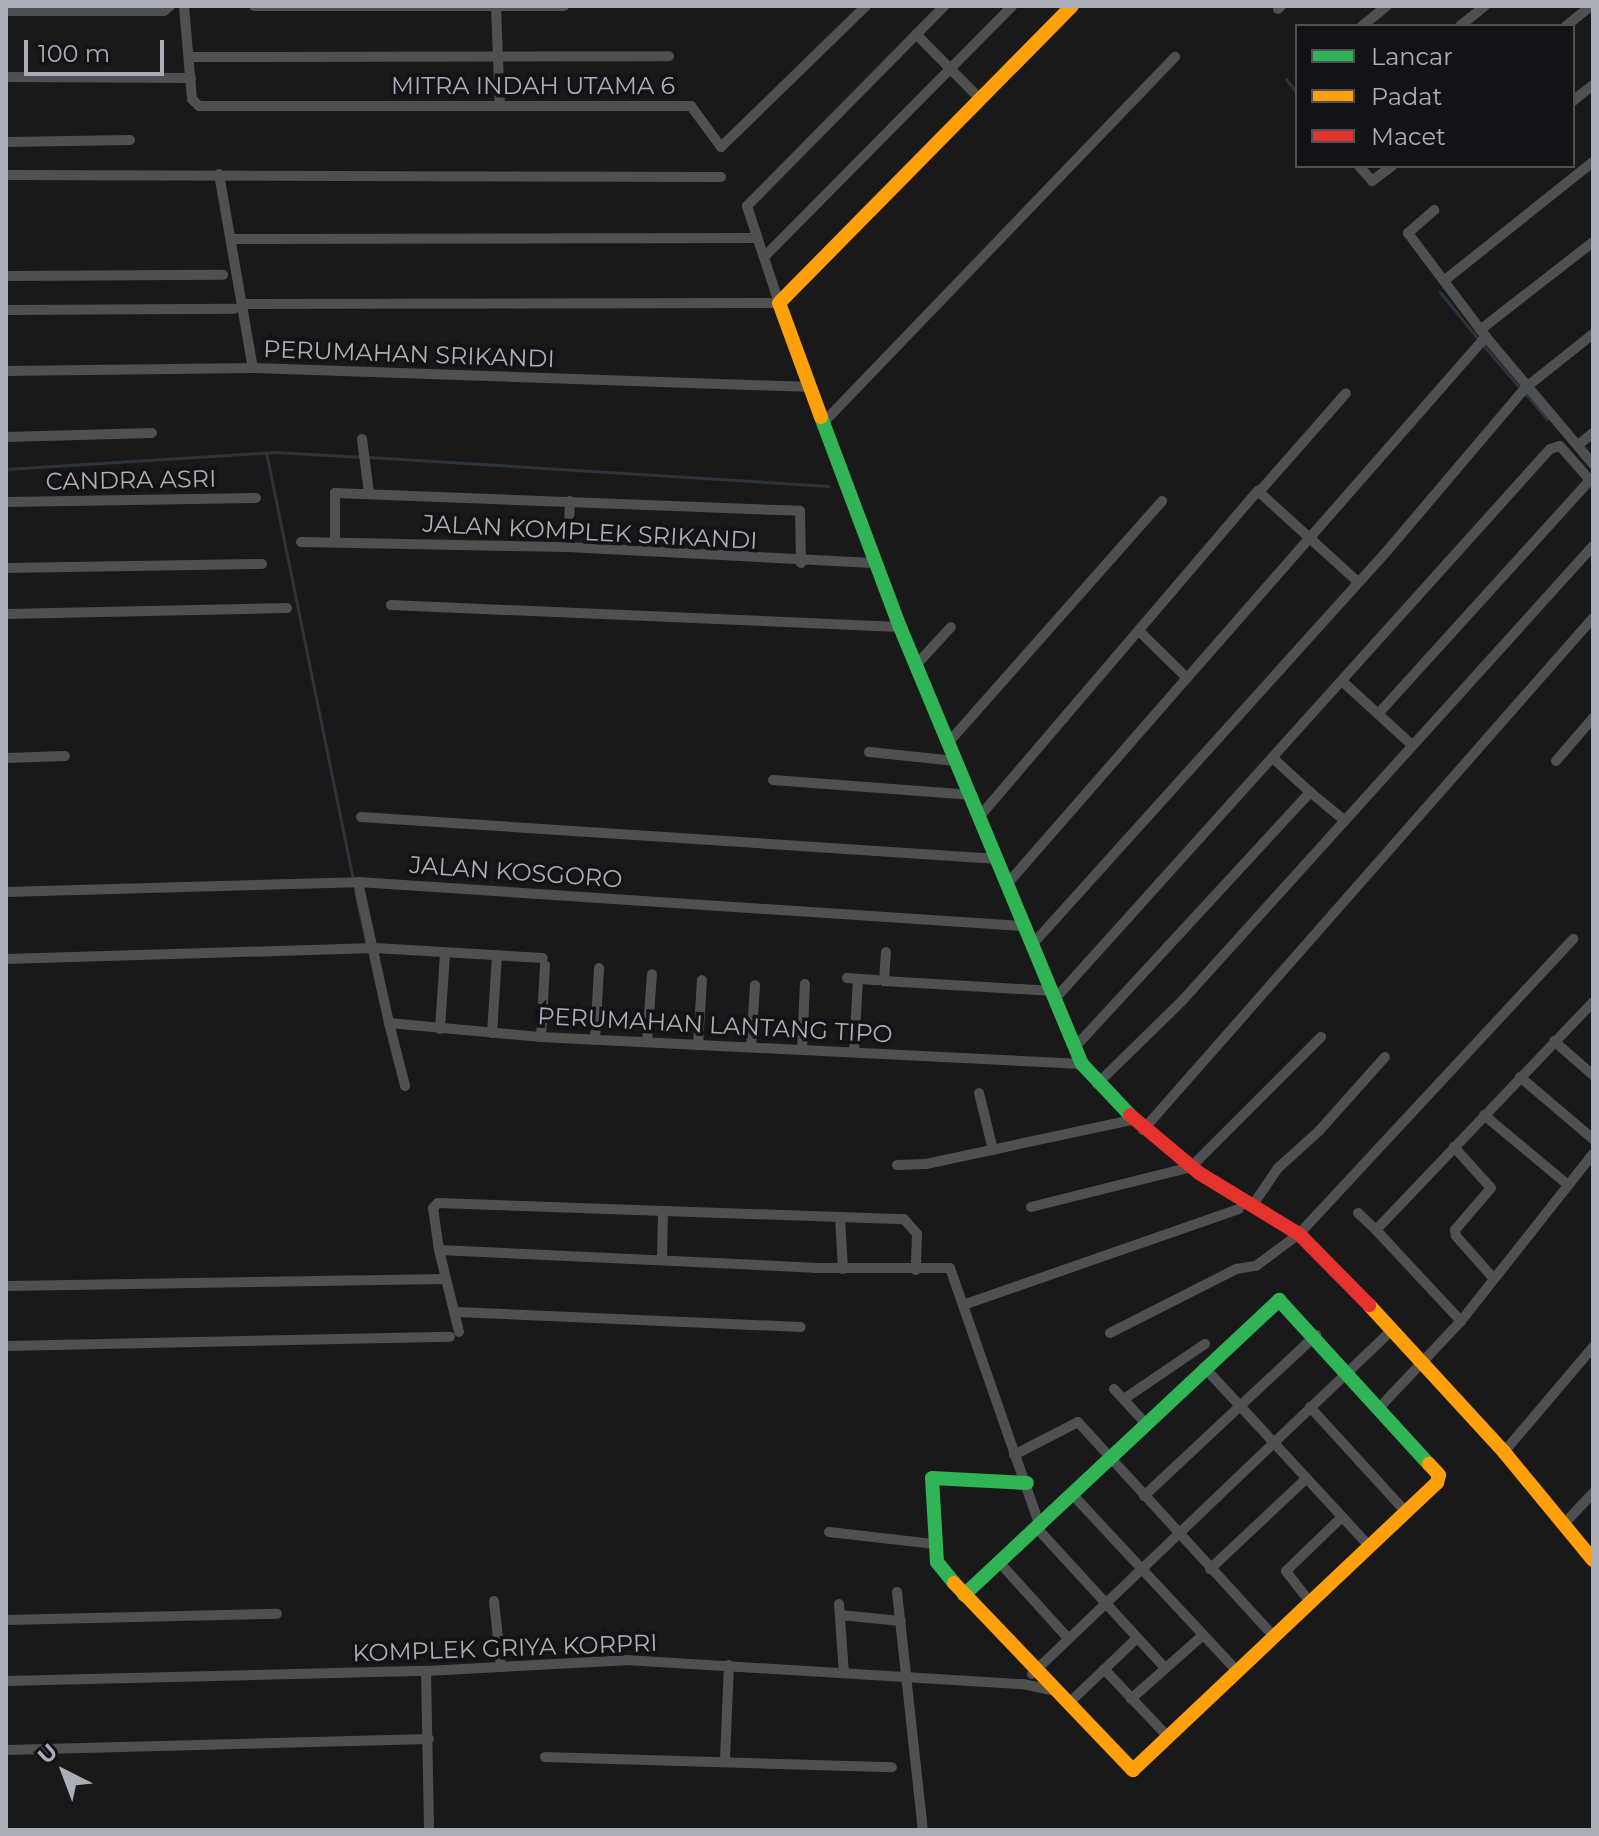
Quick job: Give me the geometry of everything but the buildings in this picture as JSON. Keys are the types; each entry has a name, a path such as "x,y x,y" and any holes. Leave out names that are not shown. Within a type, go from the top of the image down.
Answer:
{"street":[{"path":"6,11 164,11 170,6"},
{"name":"MITRA INDAH UTAMA 6","path":"184,6 192,99 199,106 691,106 715,145 728,145 866,6"},
{"path":"254,6 564,6"},
{"path":"944,6 749,203 779,303 900,627 1008,883 1022,926 1082,1064 1097,1084 1137,1125 1191,1167 1245,1207 1299,1234 1423,1362 1504,1452 1593,1560"},
{"path":"764,257 1012,6"},
{"path":"6,310 779,303 1072,6"},
{"path":"1364,24 1387,6"},
{"path":"1462,24 1485,6"},
{"path":"1568,24 1591,6"},
{"path":"496,8 500,106"},
{"path":"916,34 980,99"},
{"name":"MITRA INDAH UTAMA 6","path":"190,57 669,56"},
{"path":"823,423 1175,57"},
{"path":"6,77 191,78"},
{"path":"1575,99 1593,85"},
{"path":"6,142 130,140"},
{"path":"1445,280 1593,162"},
{"path":"1361,168 1372,181 1389,168"},
{"path":"219,174 232,239 238,307 253,368"},
{"path":"6,175 721,177"},
{"path":"1434,210 1408,233 1445,280 1482,338 1593,464"},
{"path":"232,239 757,238"},
{"path":"1008,883 1482,338 1593,242"},
{"path":"6,276 223,275"},
{"path":"1031,946 1358,582 1524,389 1593,334"},
{"name":"PERUMAHAN SRIKANDI","path":"6,371 253,368 811,387"},
{"path":"980,816 1346,393"},
{"path":"6,437 152,433"},
{"path":"1578,445 1593,433"},
{"path":"362,439 369,493"},
{"path":"1052,996 1275,760 1553,446 1574,459 1592,481 1378,714"},
{"path":"1260,491 1358,582"},
{"path":"335,541 335,493 800,511 801,563"},
{"name":"CANDRA ASRI","path":"6,502 256,498"},
{"path":"568,547 570,501"},
{"path":"948,743 1162,501"},
{"name":"JALAN KOMPLEK SRIKANDI","path":"301,542 568,547 801,563 877,563"},
{"path":"1097,1084 1181,1002 1593,546"},
{"path":"6,568 262,564"},
{"path":"391,605 900,627"},
{"path":"6,614 287,608"},
{"path":"897,1165 1137,1125 1498,728 1593,618"},
{"path":"917,664 951,627"},
{"path":"1139,631 1187,678"},
{"path":"1343,682 1411,744"},
{"path":"1556,761 1593,718"},
{"path":"869,752 956,761"},
{"path":"6,758 65,756"},
{"path":"1275,760 1345,821"},
{"path":"773,780 972,795"},
{"path":"1075,1047 1310,792"},
{"path":"361,817 998,859"},
{"path":"354,882 374,948 405,1086"},
{"name":"JALAN KOSGORO","path":"6,892 354,882 1022,926"},
{"path":"1110,1333 1236,1269 1256,1266 1299,1234 1573,939"},
{"path":"6,959 361,951 374,948 497,955 544,962 541,1037"},
{"path":"886,952 884,981 1052,996"},
{"path":"440,1029 445,953"},
{"path":"492,1033 497,955"},
{"path":"595,1040 599,968"},
{"path":"647,1042 652,974"},
{"path":"854,1052 853,979 878,980"},
{"path":"698,1045 702,980"},
{"path":"802,1049 805,984"},
{"path":"751,1047 755,985"},
{"path":"1376,1230 1554,1041 1592,1005"},
{"name":"PERUMAHAN LANTANG TIPO","path":"389,1023 541,1037 1082,1064"},
{"path":"1031,1207 1191,1167 1321,1037"},
{"path":"1554,1041 1593,1075"},
{"path":"966,1304 1245,1207 1278,1168 1319,1131 1385,1057"},
{"path":"1520,1077 1593,1139"},
{"path":"979,1093 993,1150"},
{"path":"1484,1115 1568,1185"},
{"path":"1454,1147 1491,1188 1456,1236 1494,1279"},
{"path":"1380,1407 1461,1321 1593,1154"},
{"path":"6,1346 454,1335 456,1312 445,1279 433,1208 438,1203 911,1222 917,1234 916,1270"},
{"path":"662,1260 663,1211"},
{"path":"1358,1213 1461,1321"},
{"path":"840,1217 843,1269"},
{"path":"439,1250 843,1269 950,1268 966,1304 1014,1455 1027,1483 1038,1525 1165,1668"},
{"path":"6,1286 445,1279"},
{"path":"964,1595 1279,1300 1316,1335 1439,1475 1370,1547 1129,1770 1034,1671 964,1595 937,1562 932,1478 1027,1483"},
{"path":"456,1312 801,1327"},
{"path":"1023,1684 1104,1601 1392,1330"},
{"path":"1144,1496 1316,1335"},
{"path":"1124,1399 1205,1344"},
{"path":"1504,1452 1593,1347"},
{"path":"1204,1367 1370,1547"},
{"path":"1114,1389 1146,1424"},
{"path":"1310,1407 1406,1512"},
{"path":"1014,1455 1074,1421 1274,1637"},
{"path":"1210,1569 1306,1479"},
{"path":"1564,1524 1593,1493"},
{"path":"1072,1494 1237,1671"},
{"path":"1310,1602 1286,1571 1342,1517"},
{"path":"829,1532 935,1544"},
{"path":"999,1562 1068,1638"},
{"path":"897,1592 923,1830"},
{"path":"494,1601 501,1666"},
{"path":"844,1673 839,1609 901,1621"},
{"path":"6,1620 277,1614"},
{"path":"1131,1699 1203,1635"},
{"path":"1068,1704 1137,1638"},
{"name":"KOMPLEK GRIYA KORPRI","path":"6,1681 426,1671 614,1660 1023,1684 1053,1691"},
{"path":"725,1759 729,1665"},
{"path":"1104,1669 1168,1737"},
{"path":"426,1671 429,1830"},
{"path":"6,1750 429,1739"},
{"path":"545,1757 725,1759 892,1767"}],"waterway":[{"path":"1286,79 1295,90"},
{"path":"1440,292 1478,339"},
{"path":"1483,345 1520,388"},
{"path":"1525,393 1547,419"},
{"path":"266,452 353,880"},
{"path":"6,469 275,452 362,457"},
{"path":"369,457 828,486"},
{"path":"355,891 367,947"}],"traffic: fast":[{"path":"821,417 900,627 1082,1064 1130,1115"},
{"path":"964,1595 1279,1300 1429,1464"},
{"path":"954,1583 937,1562 932,1478 1027,1483"}],"traffic: slow":[{"path":"821,417 779,303 1072,6"},
{"path":"1369,1305 1504,1452 1593,1560"},
{"path":"954,1583 1133,1770 1437,1483 1439,1475 1429,1464"}],"traffic: jam":[{"path":"1130,1115 1199,1173 1299,1234 1369,1305"}]}
